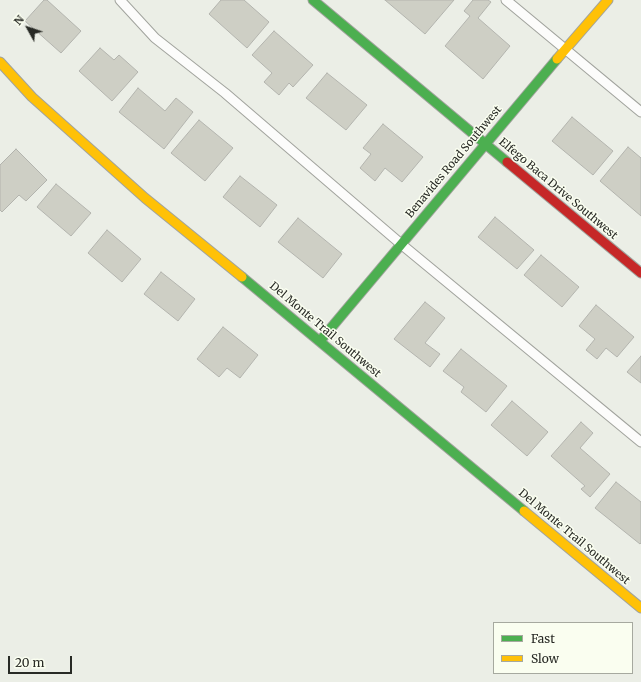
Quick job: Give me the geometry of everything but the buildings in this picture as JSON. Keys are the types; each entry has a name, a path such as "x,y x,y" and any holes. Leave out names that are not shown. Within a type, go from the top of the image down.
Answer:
{"street":[{"name":"Elfego Baca Drive Southwest","path":"313,0 641,273"},
{"name":"Benavides Road Southwest","path":"320,341 608,0"},
{"name":"Del Monte Trail Southwest","path":"0,62 32,97 145,198 320,341 641,608"}],"lane":[{"path":"120,0 155,38 225,93 401,244 641,442"},
{"path":"506,0 641,112"}],"traffic: fast":[{"path":"313,0 507,162"},
{"path":"320,341 557,59"},
{"path":"242,277 524,511"}],"traffic: slow":[{"path":"557,59 608,0"},
{"path":"0,62 32,97 145,198 242,277"},
{"path":"524,511 641,608"}],"traffic: jam":[{"path":"507,162 641,273"}]}
